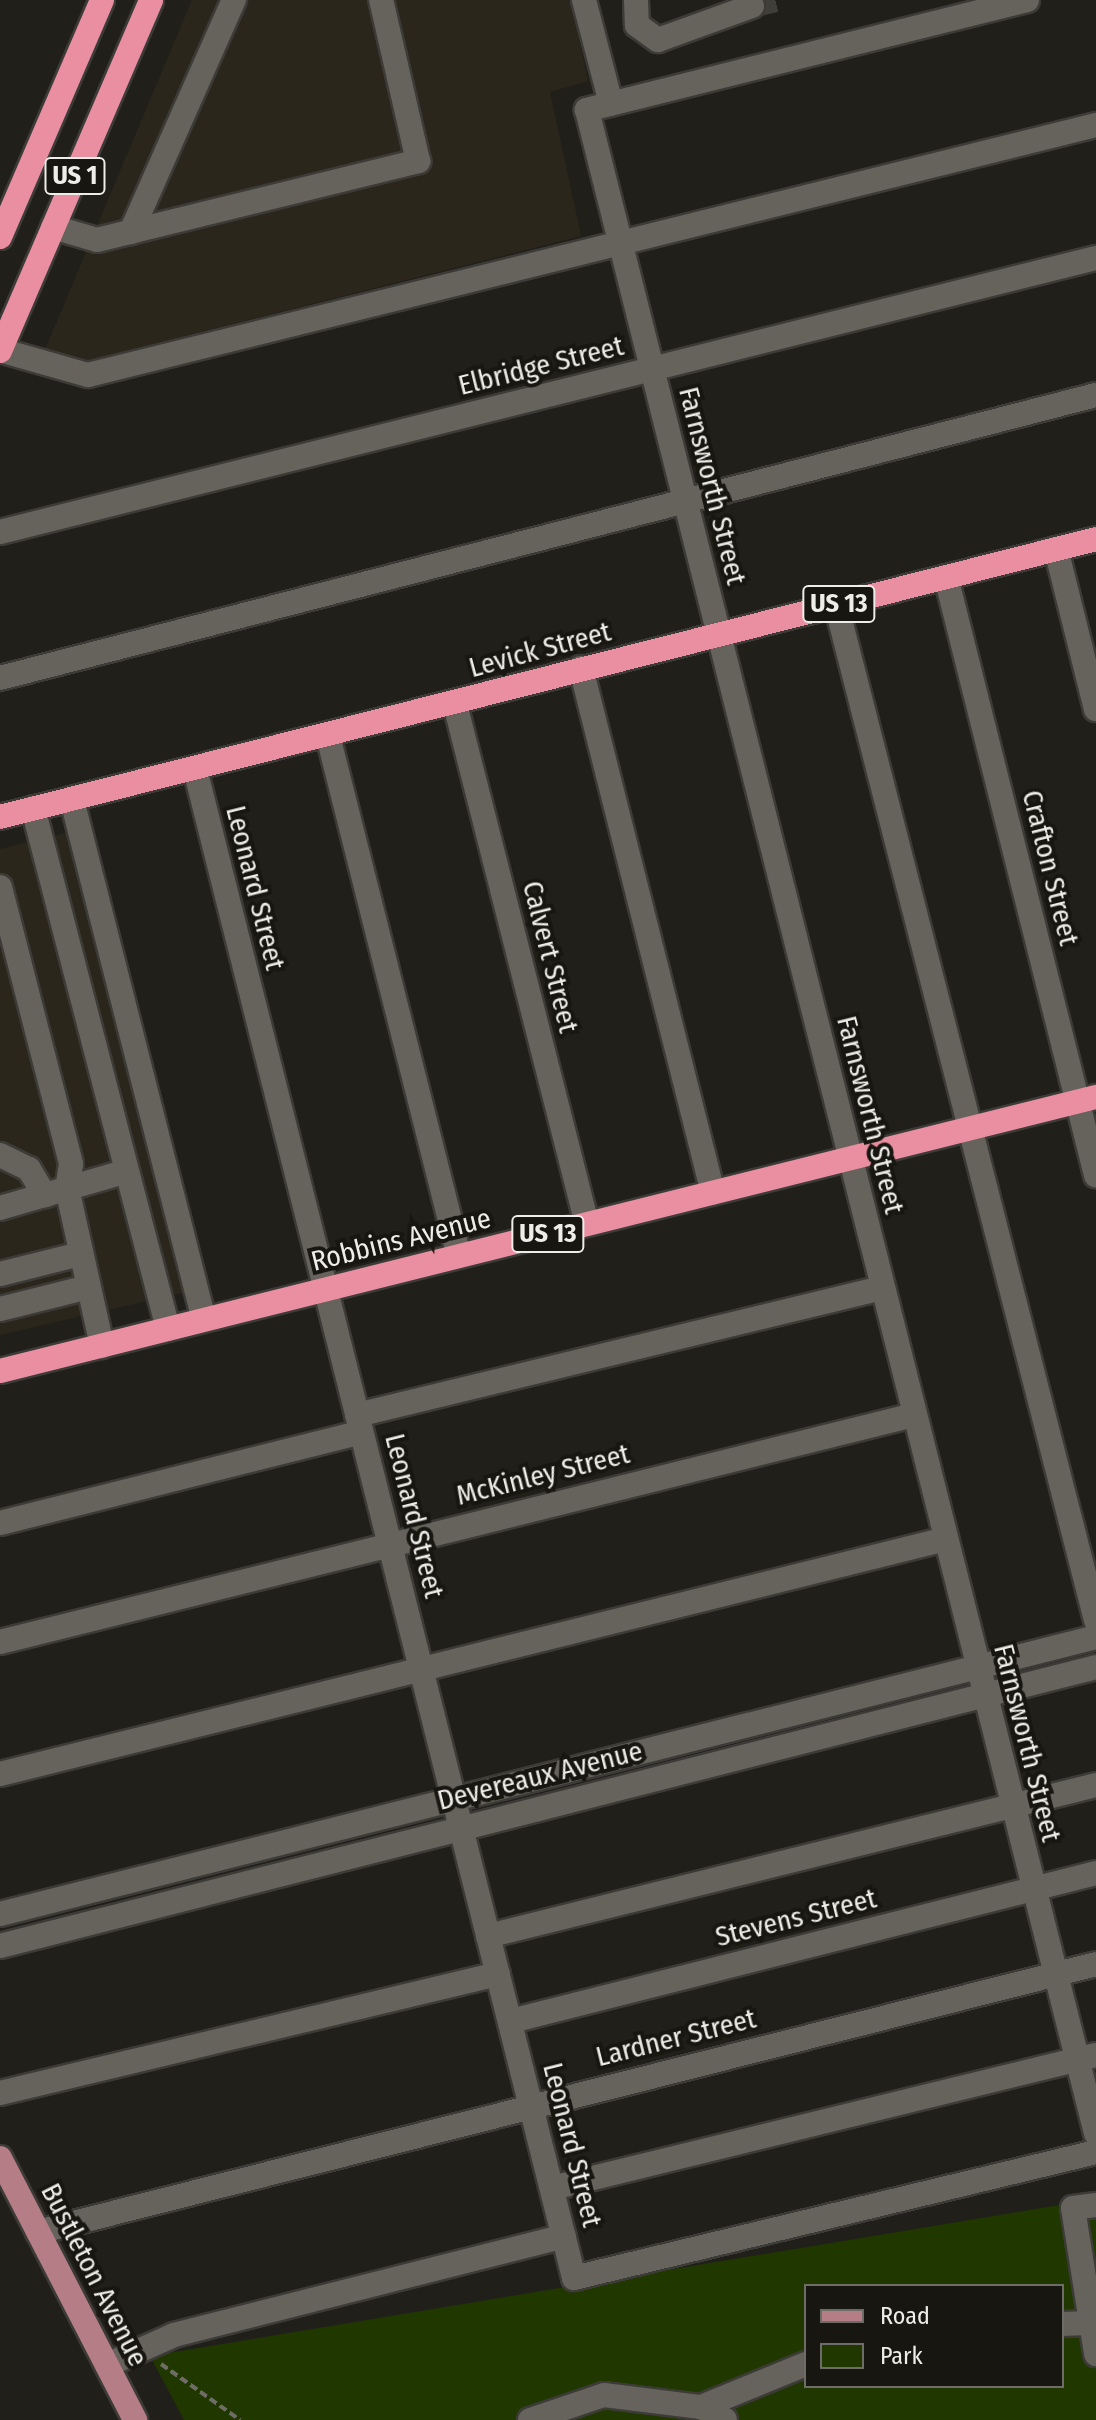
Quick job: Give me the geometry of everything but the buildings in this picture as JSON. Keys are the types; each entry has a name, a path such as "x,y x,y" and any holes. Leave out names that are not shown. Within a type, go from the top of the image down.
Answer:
{"highway":[{"name":"US 1","path":"0,237 102,0"},
{"name":"US 1","path":"0,351 151,0"},
{"name":"Levick Street","path":"0,817 1096,539"},
{"name":"Robbins Avenue","path":"0,1371 1087,1099"}],"main road":[{"name":"Bustleton Avenue","path":"0,2158 135,2420"}],"street":[{"path":"131,232 234,0"},
{"path":"584,0 611,104 1027,0"},
{"path":"636,0 637,25 658,40 752,6"},
{"path":"53,227 97,240 418,161 388,2"},
{"name":"Farnsworth Street","path":"611,104 587,110 1055,1975 1086,2057 1096,2134"},
{"path":"0,351 88,375 1096,125"},
{"name":"Elbridge Street","path":"0,532 1096,258"},
{"path":"0,678 683,496 1096,395"},
{"path":"1056,549 1096,709"},
{"name":"Crafton Street","path":"946,577 1087,1099 1096,1175"},
{"path":"836,604 1096,1620"},
{"path":"581,668 713,1193"},
{"name":"Calvert Street","path":"455,704 587,1224"},
{"path":"328,736 459,1256"},
{"name":"Leonard Street","path":"195,769 574,2278 1096,2152"},
{"path":"72,800 204,1320"},
{"path":"33,808 124,1172 168,1329"},
{"path":"0,887 11,974 71,1164 56,1192"},
{"path":"0,1155 29,1169 56,1192 80,1254 102,1346"},
{"path":"0,1208 124,1172"},
{"path":"0,1274 80,1254"},
{"path":"0,1309 88,1287"},
{"path":"0,1523 359,1423 882,1288"},
{"name":"McKinley Street","path":"0,1642 914,1415"},
{"path":"0,1774 945,1539"},
{"name":"Devereaux Avenue","path":"0,1914 1096,1637"},
{"name":"Devereaux Avenue","path":"0,1946 1096,1667"},
{"path":"488,1936 1096,1785"},
{"name":"Stevens Street","path":"511,2021 1096,1873"},
{"name":"Lardner Street","path":"38,2232 1096,1964"},
{"path":"0,2093 498,1974"},
{"path":"552,2188 1086,2057"},
{"path":"1096,2205 1073,2208 1088,2323 1096,2354"},
{"path":"107,2365 184,2332 564,2236"},
{"path":"1064,2324 1088,2323"},
{"path":"701,2407 804,2365"},
{"path":"530,2420 604,2395 701,2407 725,2420"}],"path":[{"path":"150,2356 240,2420"}],"shaded area":[{"path":"192,0 571,0 588,81 550,92 581,236 82,362 44,352"},
{"path":"73,831 186,1292 0,1335 0,849"}],"green space":[{"path":"1096,2199 1096,2420 184,2420 150,2356"}],"tunnel":[{"path":"752,6 776,0"}]}
